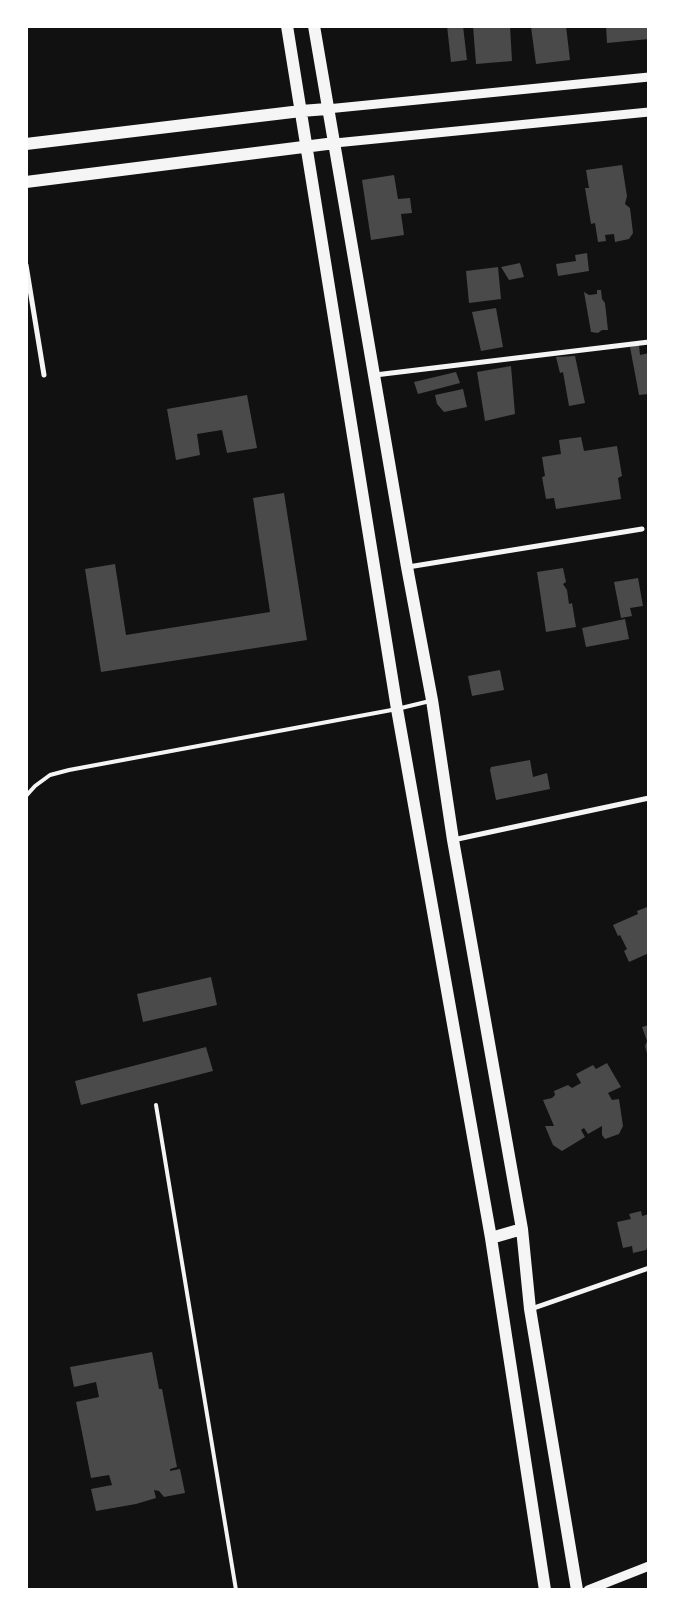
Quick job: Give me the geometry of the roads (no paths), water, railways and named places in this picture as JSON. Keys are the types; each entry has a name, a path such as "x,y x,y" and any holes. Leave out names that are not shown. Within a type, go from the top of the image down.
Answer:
{"main road":[{"path":"287,26 397,709 491,1238 545,1590"},
{"path":"314,26 407,567 432,700 453,840 522,1228 530,1309 577,1590"},
{"path":"26,144 301,111 327,110"},
{"path":"26,182 335,143"},
{"path":"491,1238 522,1228"}],"street":[{"path":"327,110 649,77"},
{"path":"335,143 649,112"},
{"path":"26,265 44,375"},
{"path":"374,375 649,342"},
{"path":"407,567 642,529"},
{"path":"453,840 649,798"},
{"path":"530,1309 649,1268"},
{"path":"588,1590 649,1566"}],"lane":[{"path":"26,796 35,786 50,775 69,770 397,709 432,700"},
{"path":"156,1105 236,1590"}]}
